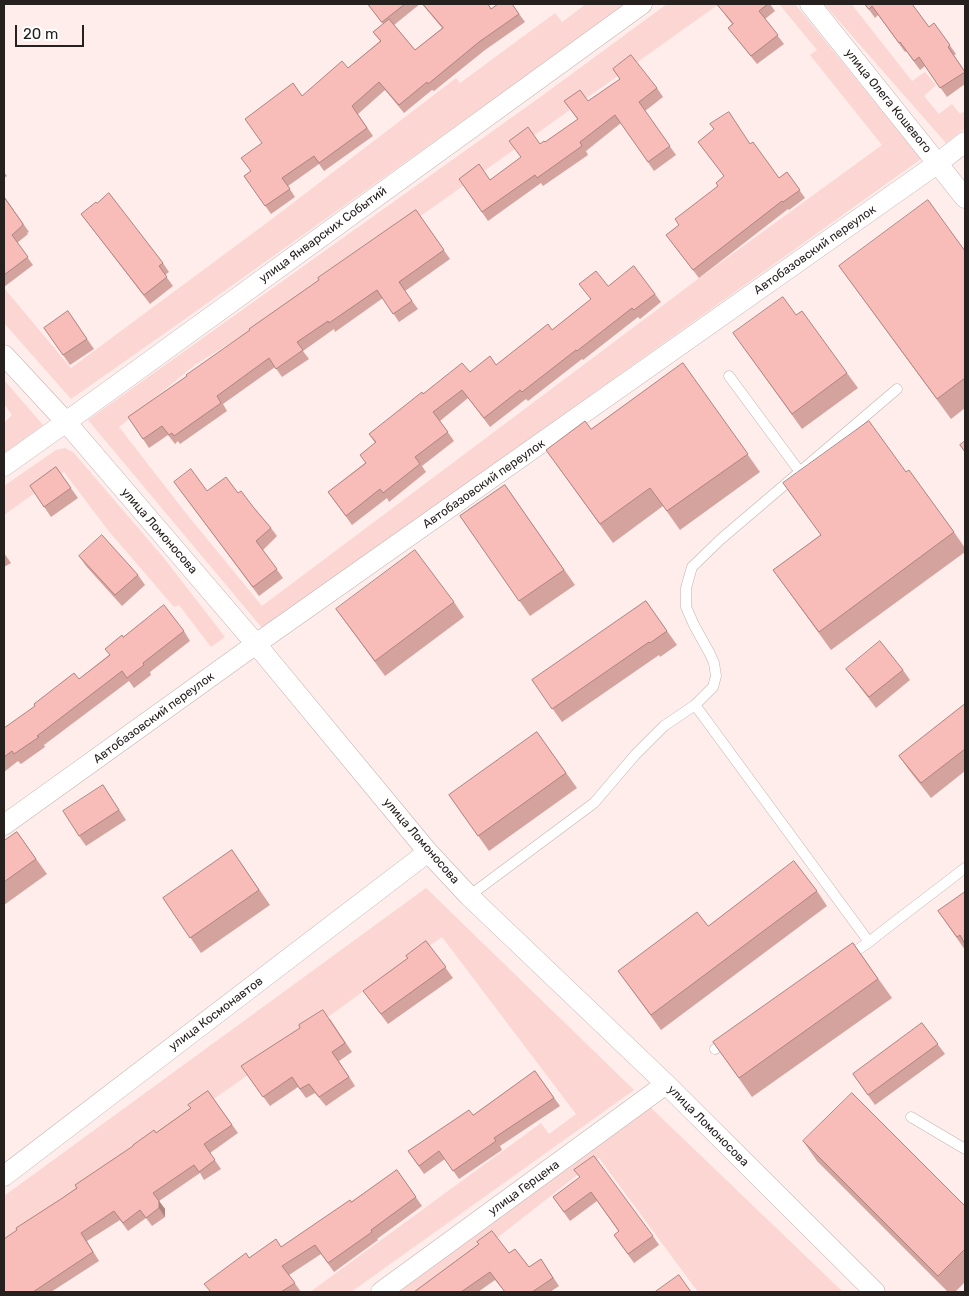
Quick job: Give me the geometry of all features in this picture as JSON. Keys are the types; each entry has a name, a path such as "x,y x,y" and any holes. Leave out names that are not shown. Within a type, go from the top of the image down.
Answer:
{"street":[{"name":"улица Январских Событий","path":"4,466 642,4"},
{"name":"улица Олега Кошевого","path":"810,4 965,198"},
{"name":"Автобазовский переулок","path":"4,825 256,644 938,163 965,142"},
{"name":"улица Ломоносова","path":"4,355 66,422 256,644 428,852 469,896 666,1084 875,1292"},
{"name":"улица Космонавтов","path":"4,1176 428,852"},
{"name":"улица Герцена","path":"381,1292 666,1084"}],"lane":[{"path":"729,376 800,472"},
{"path":"469,896 594,803 635,755 664,726 695,705 713,687 716,676 710,654 686,607 686,588 692,567 721,539 897,389"},
{"path":"695,705 869,942"},
{"path":"836,965 965,868"},
{"path":"715,1049 739,1032"},
{"path":"911,1117 965,1149"}],"shaded area":[{"path":"586,4 627,4 71,399 4,323 4,288 71,368 272,219 456,78 460,83 555,13 562,22"},
{"path":"667,4 719,4 322,286 195,365 119,427 262,606 698,279 882,145 810,55 817,50 779,4 795,4 921,159 263,629 88,420 539,98"},
{"path":"824,4 854,4 853,6 912,81 925,72 936,85 924,96 939,114 952,104 960,114 965,111 965,128 946,143"},
{"path":"4,380 43,425 4,453 4,423 12,415 4,404"},
{"path":"65,448 73,452 163,557 225,637 211,647 179,605 174,607 107,529 64,472 4,515 4,486 56,450"},
{"path":"426,888 634,1090 351,1292 310,1292 541,1123 549,1134 576,1114 442,937 4,1246 4,1196"},
{"path":"648,1105 843,1292 698,1292 599,1158 428,1292 391,1292"}],"building":[{"path":"368,4 405,4 382,22"},
{"path":"423,4 488,4 491,9 498,4 512,4 519,14 479,42 399,105 379,82 352,106 367,128 319,163 314,156 282,178 290,189 265,206 244,176 251,171 241,158 262,143 245,119 293,83 302,96 342,61 348,68 381,41 373,32 389,19 415,50 443,28"},
{"path":"717,4 768,4 759,11 778,35 751,56 728,28 733,24"},
{"path":"865,4 912,4 929,27 934,23 950,45 948,47 965,72 940,88 919,57 914,61 872,6 869,9"},
{"path":"631,55 657,88 639,102 670,146 648,162 615,115 580,142 582,146 537,178 535,175 482,212 459,179 479,164 490,180 521,157 509,141 528,127 540,144 578,119 564,101 580,90 588,101 620,79 613,69"},
{"path":"729,112 750,144 753,142 779,178 787,172 800,190 782,201 693,270 666,235 679,225 675,219 718,186 716,183 724,176 698,142 714,129 710,124"},
{"path":"109,193 163,263 159,266 167,277 144,295 81,214"},
{"path":"4,197 23,224 12,235 28,257 4,275"},
{"path":"928,200 965,251 965,378 937,399 839,266"},
{"path":"416,210 444,250 399,282 412,301 393,314 377,290 329,323 328,321 297,342 303,350 276,369 269,358 217,396 221,403 174,436 172,433 169,435 162,426 143,439 128,417 319,280 318,278"},
{"path":"634,266 655,294 634,310 632,308 522,392 520,390 484,418 462,390 433,412 448,432 415,457 420,464 383,493 380,489 346,516 328,492 366,463 360,455 376,442 369,434 462,363 470,372 490,356 496,365 548,324 552,330 591,299 579,284 596,271 608,286"},
{"path":"783,297 796,315 802,311 847,373 792,414 733,333"},
{"path":"68,311 87,339 63,355 44,328"},
{"path":"683,363 748,454 667,511 650,488 600,524 546,450 585,421 591,429"},
{"path":"869,421 906,472 909,470 954,532 819,632 773,570 821,535 783,483"},
{"path":"965,441 965,452 960,445"},
{"path":"56,467 71,488 44,507 30,486"},
{"path":"191,469 207,491 226,477 238,493 241,491 271,528 256,541 277,569 253,587 174,482"},
{"path":"505,485 564,570 519,601 460,516"},
{"path":"102,535 138,575 115,595 79,556"},
{"path":"415,550 454,602 375,661 336,609"},
{"path":"646,601 667,631 552,709 532,680"},
{"path":"164,605 184,631 127,678 122,671 37,736 39,737 14,754 12,751 4,757 4,728 35,706 34,704 74,673 79,679 110,655 105,649"},
{"path":"880,641 903,670 869,697 846,669"},
{"path":"965,704 965,749 921,783 899,756"},
{"path":"537,732 566,773 478,836 449,795"},
{"path":"103,785 119,810 79,836 63,811"},
{"path":"17,832 36,859 4,882 4,841"},
{"path":"232,850 259,890 190,938 163,898"},
{"path":"794,861 817,891 651,1015 618,971 697,912 708,926"},
{"path":"965,892 965,944 960,935 957,937 938,911"},
{"path":"426,941 446,967 381,1014 363,991 408,958 406,956"},
{"path":"853,943 878,979 739,1078 713,1042"},
{"path":"323,1010 345,1043 332,1052 349,1077 319,1097 309,1084 300,1089 292,1077 263,1097 241,1066 300,1028 299,1025"},
{"path":"922,1023 938,1044 868,1095 853,1074"},
{"path":"535,1071 554,1098 494,1138 496,1141 453,1171 439,1151 419,1166 408,1151 469,1110 473,1115"},
{"path":"208,1091 232,1125 204,1144 215,1160 199,1172 194,1165 153,1193 159,1201 159,1208 146,1218 140,1210 123,1223 114,1211 81,1233 93,1252 33,1292 4,1292 4,1239 17,1230 16,1228 77,1188 75,1185 154,1130 156,1133 191,1108 188,1105"},
{"path":"852,1093 965,1206 965,1249 938,1276 803,1141"},
{"path":"594,1156 653,1236 628,1254 614,1235 619,1231 591,1192 564,1212 553,1197 580,1177 574,1170"},
{"path":"397,1170 416,1197 371,1230 372,1232 328,1263 315,1245 282,1266 295,1283 281,1292 211,1292 204,1284 246,1253 249,1258 276,1239 281,1247"},
{"path":"492,1231 509,1253 515,1249 529,1267 541,1259 553,1278 532,1292 505,1292 490,1272 461,1292 414,1292 479,1244 477,1242"},
{"path":"679,1275 691,1292 655,1292"}]}
